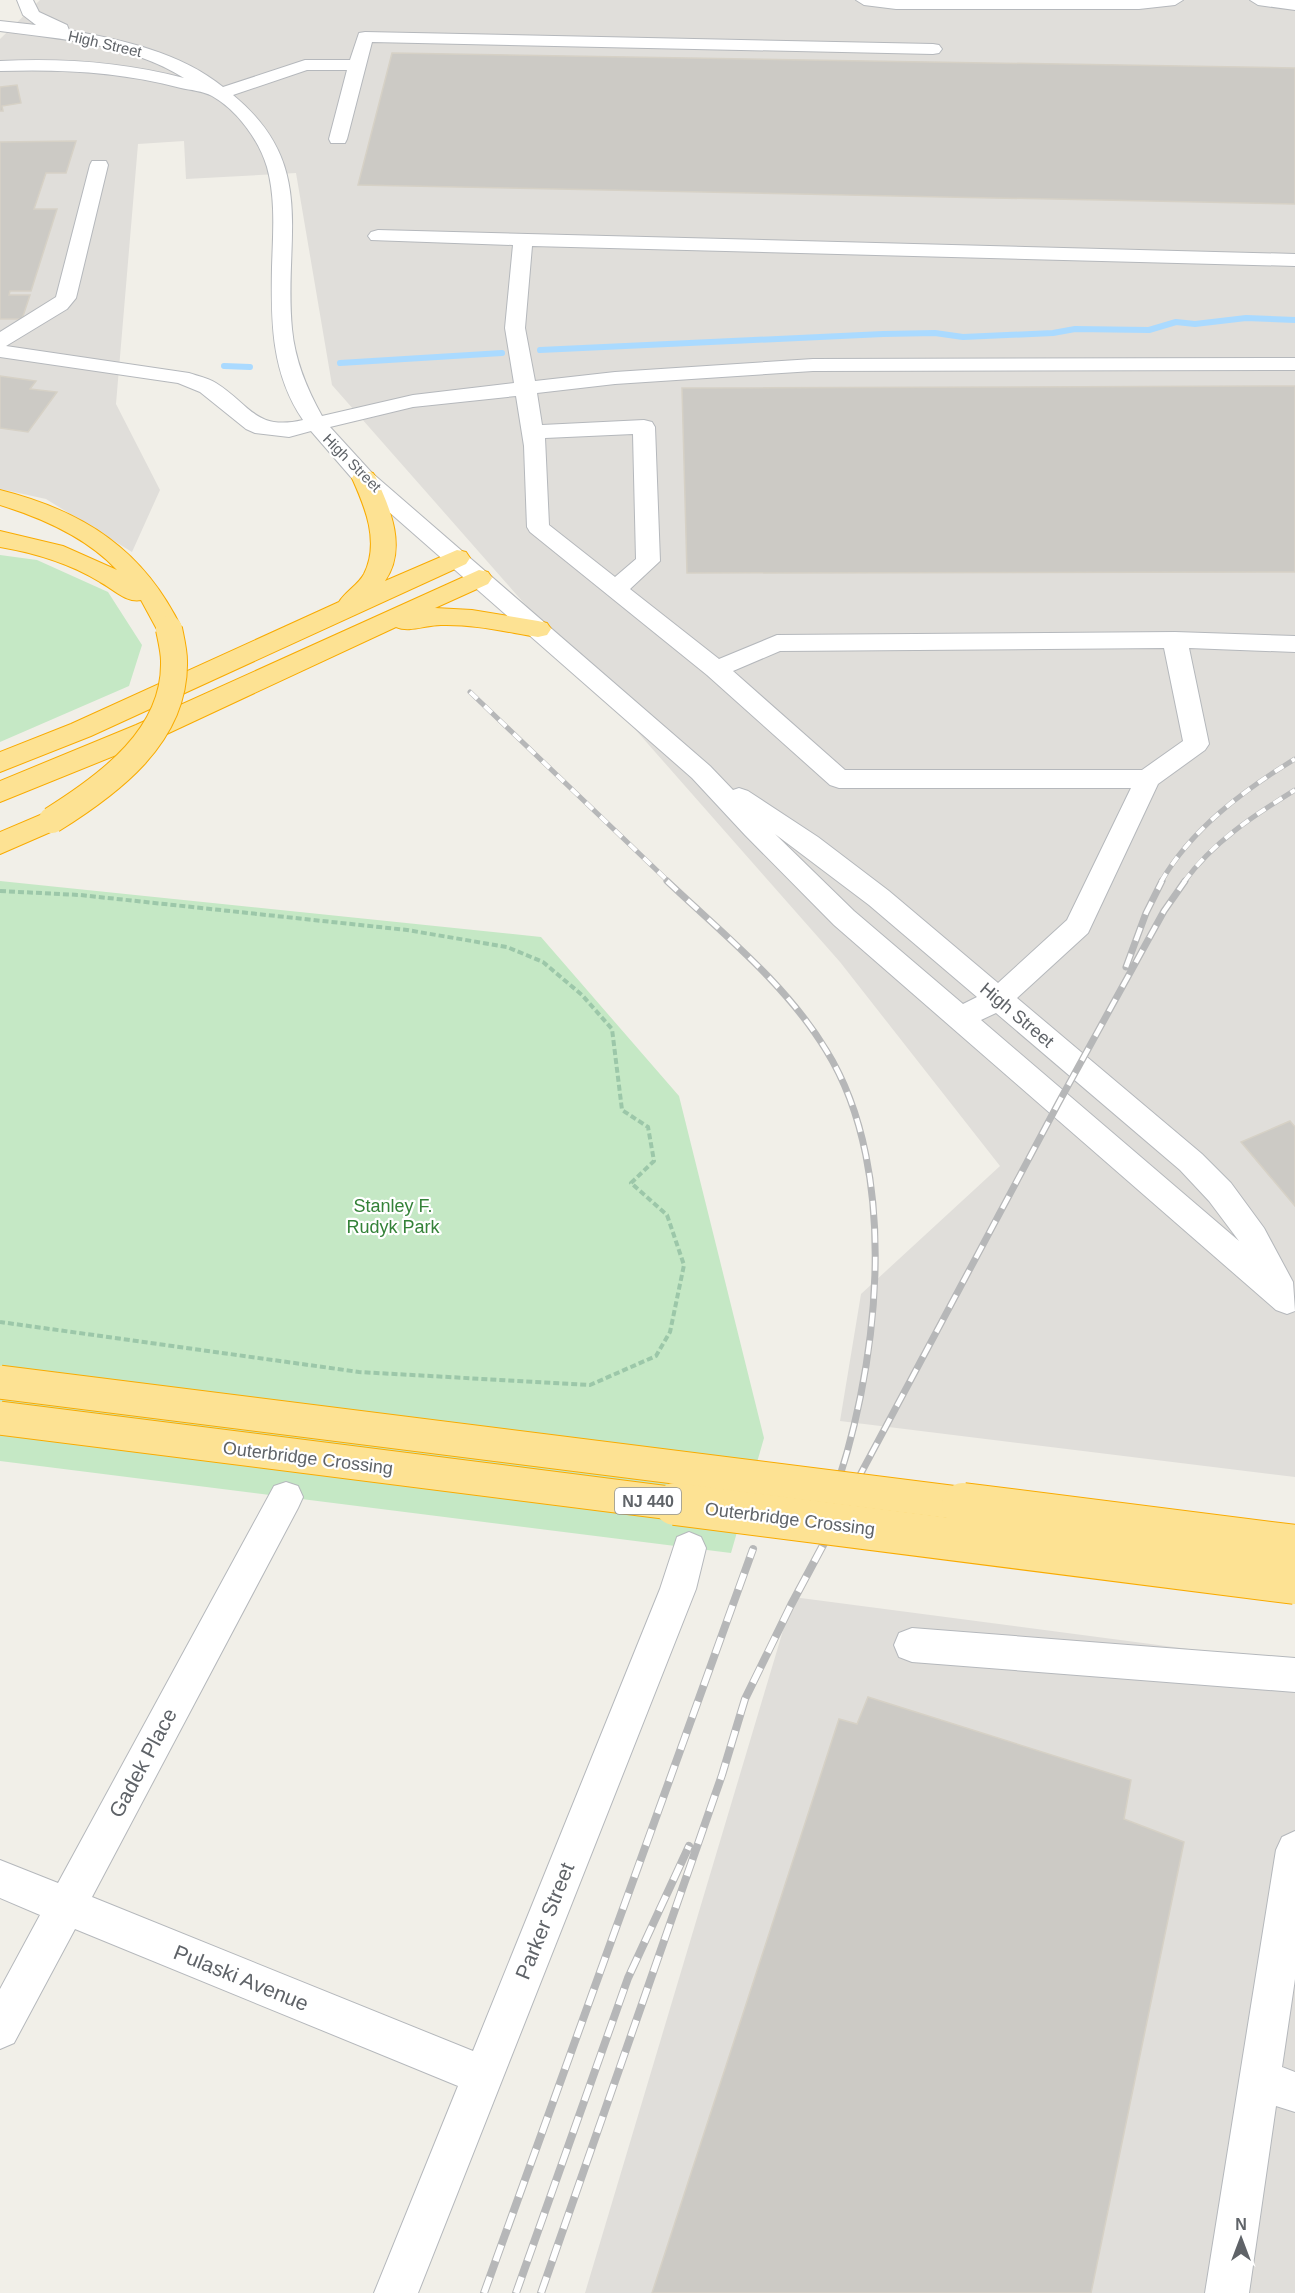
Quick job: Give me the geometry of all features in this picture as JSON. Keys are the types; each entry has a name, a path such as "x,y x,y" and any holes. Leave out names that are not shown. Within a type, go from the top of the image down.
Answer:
{"highway":[{"path":"333,614 369,586 382,564 384,540 382,527 373,495 364,478"},
{"path":"0,498 51,515 108,547 129,567 148,589 163,614 173,642 174,667 169,696 157,727 121,772 92,795 52,820 0,844"},
{"path":"0,539 32,545 75,558 107,574 148,605 169,629"},
{"path":"0,763 81,730 457,558"},
{"path":"0,792 137,736 479,578"},
{"path":"352,636 420,617 453,617 538,629"},
{"name":"Outerbridge Crossing","path":"0,1382 1295,1546"},
{"name":"Outerbridge Crossing","path":"0,1418 1295,1583"}],"street":[{"path":"0,66 52,64 93,58 103,51 104,44 101,41 43,22 31,14 25,0"},
{"path":"864,0 896,4 1139,4 1175,0"},
{"path":"1258,0 1295,5"},
{"name":"High Street","path":"0,26 101,41 166,60 196,75 222,93 242,112 266,141 276,166 282,201 283,339 294,384 316,425 335,450 364,478 701,772 813,888 1291,1307"},
{"path":"338,139 365,38 933,49"},
{"path":"52,64 135,71 222,93 304,65 357,65"},
{"path":"0,341 60,305 66,298 99,165"},
{"path":"378,236 1295,260"},
{"path":"523,239 515,328 535,446 538,526 716,669 839,779 1148,779"},
{"path":"0,351 182,377 208,387 246,419 263,428 289,430 413,401 615,378 813,365 1295,364"},
{"path":"532,432 644,427 648,561 615,589"},
{"path":"716,669 777,643 1174,640 1295,644"},
{"path":"961,1018 998,999 1078,926 1148,779 1196,744 1174,640"},
{"name":"High Street","path":"701,772 772,818 843,870 1211,1180 1244,1218 1291,1307"},
{"name":"Gadek Place","path":"0,2029 286,1497"},
{"name":"Parker Street","path":"396,2293 678,1589 689,1548"},
{"path":"912,1645 1295,1676"},
{"path":"1227,2293 1277,2086 1295,1850"},
{"name":"Pulaski Avenue","path":"0,1879 483,2076"}],"path":[{"path":"0,891 80,895 407,930 507,947 543,962 582,995 612,1029 622,1110 648,1127 654,1161 631,1183 667,1215 684,1264 670,1332 656,1356 590,1385 359,1372 0,1322"}],"shaded area":[{"path":"40,0 1295,0 1295,1477 840,1421 861,1294 1000,1166 840,962 332,385 296,173 186,179 184,141 138,144 116,404 160,490 132,552 46,499 0,489 0,39"},
{"path":"793,1597 1295,1663 1295,2293 585,2293"}],"green space":[{"path":"0,555 37,560 108,592 142,645 129,686 0,742"},
{"name":"Stanley F. Rudyk Park","path":"0,881 541,937 679,1096 764,1438 731,1553 0,1461"}],"building":[{"path":"392,53 1295,68 1295,204 358,185"},
{"path":"17,85 21,103 2,106 3,111 0,111 0,87"},
{"path":"76,141 66,173 46,173 34,209 57,209 31,291 10,291 9,295 30,295 22,319 0,319 0,142"},
{"path":"0,376 36,381 30,389 57,392 28,432 0,428"},
{"path":"1295,386 1295,572 687,573 682,388"},
{"path":"1290,1121 1295,1127 1295,1206 1241,1142"},
{"path":"868,1697 1131,1780 1124,1819 1184,1842 1091,2293 652,2293 839,1719 857,1724"}],"waterway":[{"path":"540,350 883,334 935,333 963,337 1053,333 1075,329 1149,330 1176,322 1195,324 1246,318 1295,320"},
{"path":"340,363 502,353"},
{"path":"224,366 250,367"}],"railway":[{"path":"470,692 669,882"},
{"path":"1161,882 1187,845 1220,812 1295,759"},
{"path":"1184,882 1221,842 1249,820 1295,790"},
{"path":"667,881 773,981 810,1026 826,1050 850,1100 866,1155 874,1214 875,1275 870,1337 847,1453 830,1505"},
{"path":"1126,967 1146,913 1162,881"},
{"path":"844,1505 1059,1102 1164,911 1185,881"},
{"path":"818,1539 831,1504"},
{"path":"541,2293 722,1775 745,1699 791,1605 845,1504"},
{"path":"484,2293 753,1549"},
{"path":"516,2293 628,1978 689,1846"}]}
